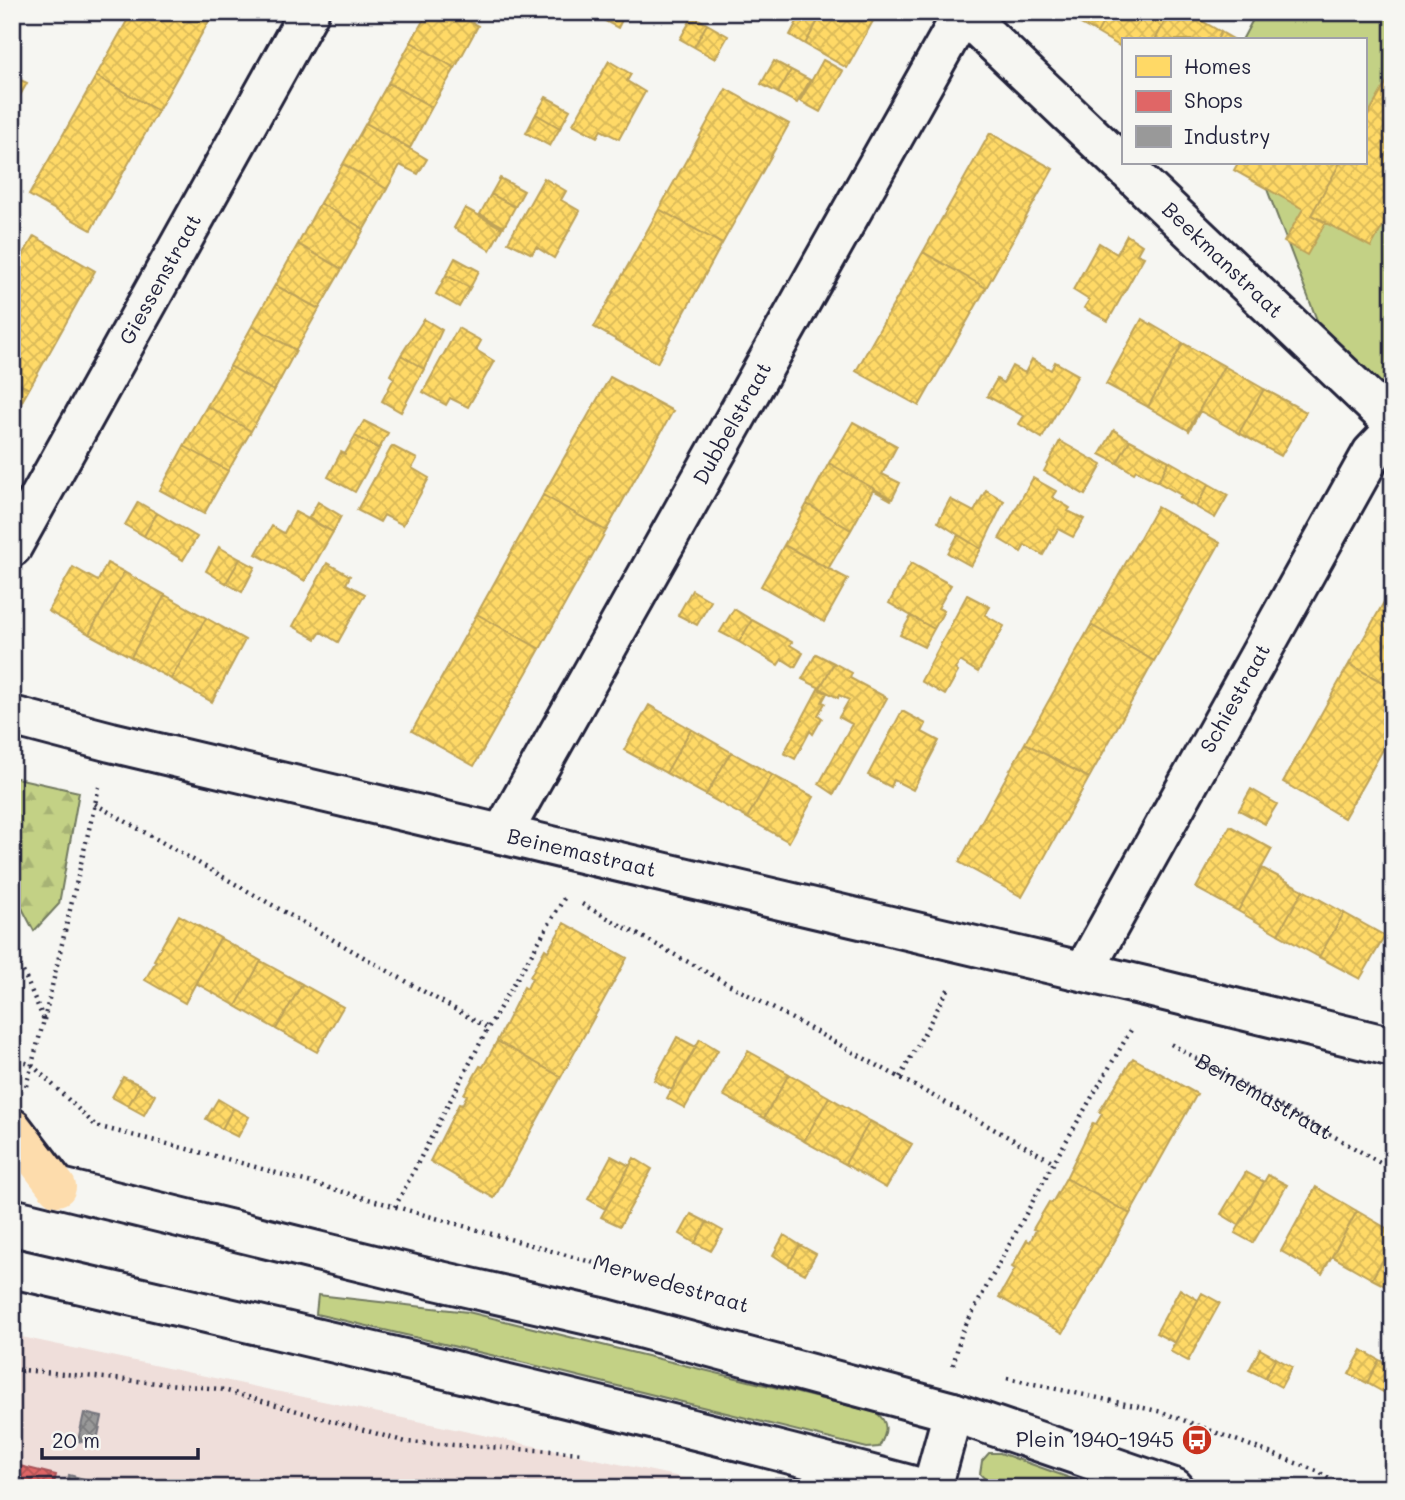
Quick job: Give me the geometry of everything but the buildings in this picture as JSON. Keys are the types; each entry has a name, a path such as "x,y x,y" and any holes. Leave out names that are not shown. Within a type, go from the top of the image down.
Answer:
{"main road":[{"path":"14,1130 57,1187"}],"street":[{"name":"Giessenstraat","path":"12,547 309,12"},
{"name":"Beekmanstraat","path":"962,13 1393,423"},
{"name":"Dubbelstraat","path":"502,834 962,13"},
{"name":"Schiestraat","path":"1084,971 1372,453 1393,431"},
{"name":"Beinemastraat","path":"12,716 111,743 580,851 1393,1047"},
{"path":"12,1176 606,1319 953,1412 1174,1488"},
{"path":"12,1268 490,1381 921,1488"},
{"path":"932,1488 953,1412"}],"path":[{"path":"14,1130 44,1020 111,743"},
{"path":"95,804 488,1028"},
{"path":"395,1207 488,1028 566,895 580,851"},
{"path":"566,895 1054,1162"},
{"path":"901,1077 949,991 962,942"},
{"path":"12,946 44,1020"},
{"path":"953,1366 962,1332 1153,988"},
{"name":"Beinemastraat","path":"1170,1043 1393,1170"},
{"name":"Merwedestraat","path":"12,1058 32,1065 96,1126 227,1159 665,1283"},
{"path":"942,1362 966,1368"},
{"path":"12,1369 220,1390 406,1442 586,1454"},
{"path":"1005,1377 1162,1412 1317,1471 1345,1488"}],"shaded area":[{"path":"12,1335 732,1488 12,1488"}],"green space":[{"path":"1257,12 1393,12 1393,406 1320,328 1257,164 1366,164 1366,38 1243,38"},
{"path":"12,777 79,792 59,904 34,931 12,889"},
{"path":"318,1295 468,1312 875,1412 885,1424 884,1437 879,1447 867,1448 316,1314"},
{"path":"989,1453 1000,1453 1098,1488 1004,1488 988,1482 980,1474 982,1461"}],"place":[{"name":"Plein 1940-1945","path":"1197,1440"}]}
